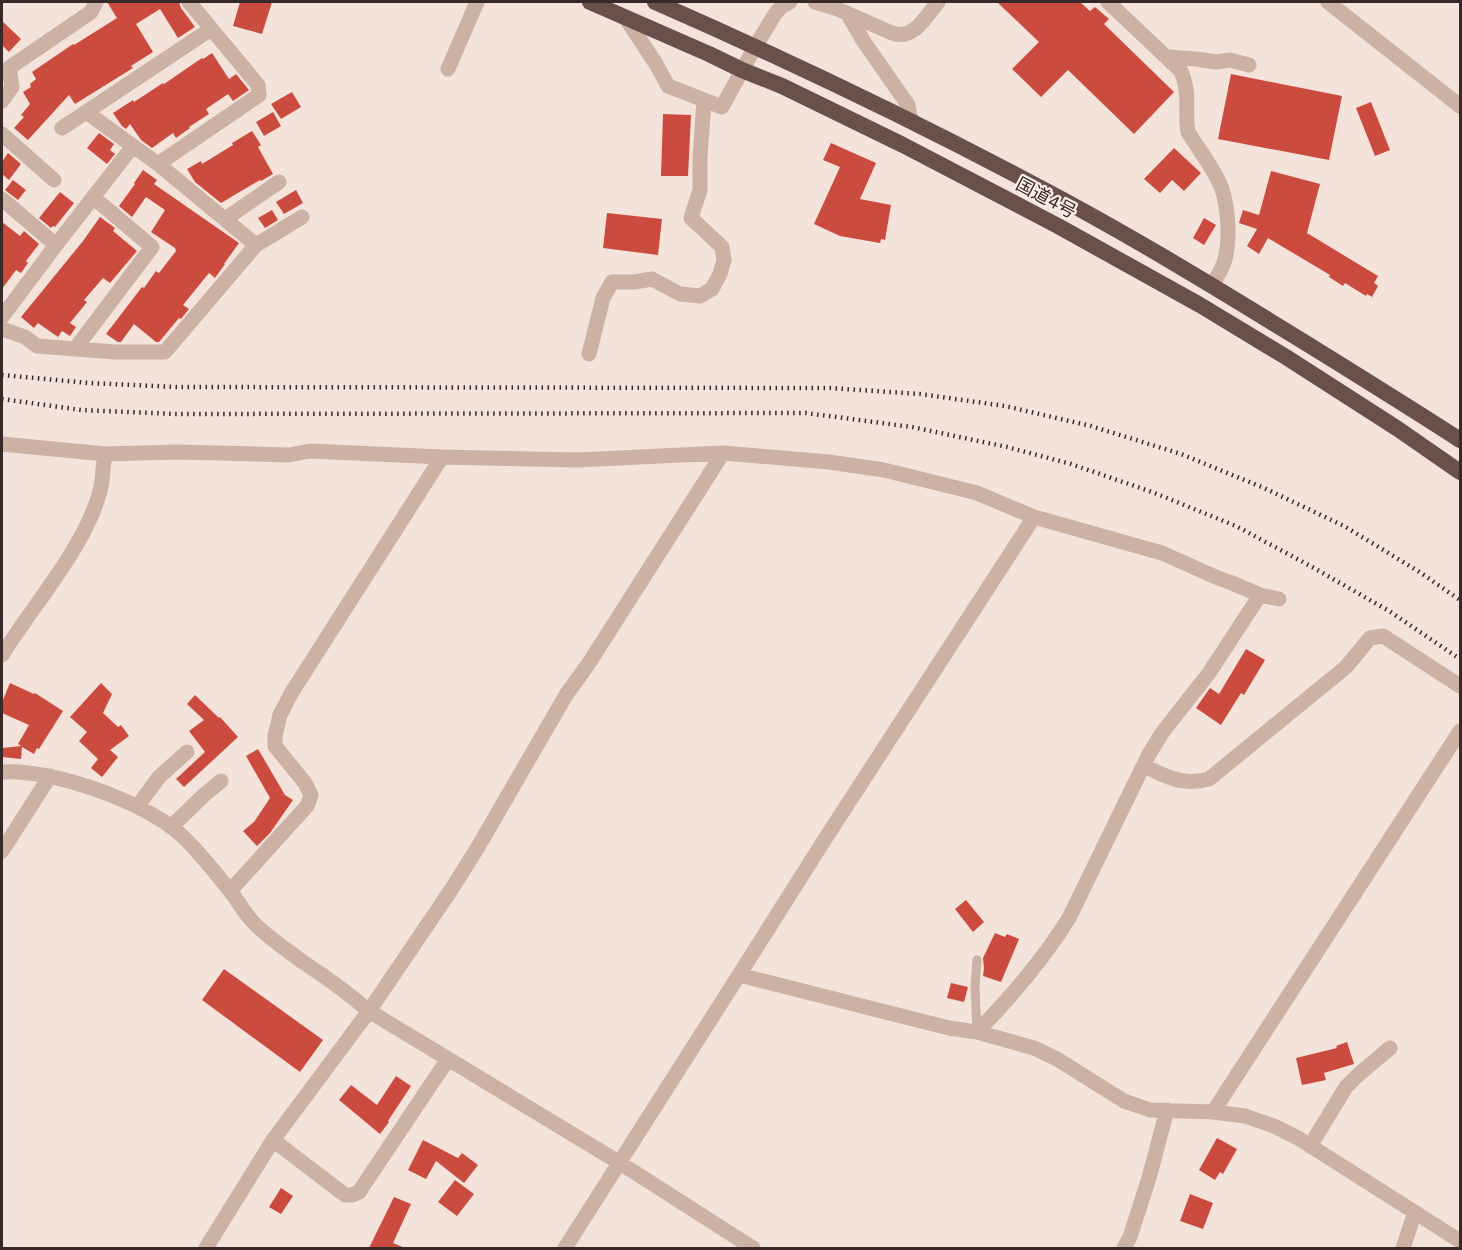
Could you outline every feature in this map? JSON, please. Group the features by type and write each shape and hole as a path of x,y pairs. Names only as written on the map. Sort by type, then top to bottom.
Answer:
{"highway":[{"name":"国道4号","path":"590,2 782,86 1040,216 1200,305 1286,357 1461,472"},
{"name":"国道4号","path":"655,2 793,63 1042,189 1212,285 1461,440"}],"street":[{"path":"2,101 12,87 5,67 91,12 96,2"},
{"path":"158,164 259,95 258,85 189,2"},
{"path":"448,69 477,2"},
{"path":"625,17 668,86 722,107 775,14 782,6 790,2"},
{"path":"815,2 847,13 896,35 906,35 919,26 938,2"},
{"path":"1108,2 1181,71 1186,83 1188,132 1219,182 1225,197 1226,255 1212,285"},
{"path":"1328,2 1458,99"},
{"path":"847,13 864,42 908,105 911,121"},
{"path":"62,128 211,29"},
{"path":"1167,57 1216,62 1230,60 1249,65"},
{"path":"590,354 603,298 612,282 652,279 680,294 700,296 712,289 720,274 724,260 722,247 691,218 700,190 704,100"},
{"path":"86,112 158,164 256,245"},
{"path":"2,134 54,180"},
{"path":"2,317 133,146"},
{"path":"225,219 279,182"},
{"path":"75,349 152,247 93,197"},
{"path":"2,200 56,245"},
{"path":"2,329 25,337 37,346 115,352 165,352 256,245 302,217"},
{"path":"2,444 105,454 178,452 289,455 310,451 442,458 577,460 723,453 829,462 884,470 977,492 1034,517 1162,553 1260,595 1279,599"},
{"path":"206,1248 273,1140 369,1011 478,847 566,695 589,663 723,453"},
{"path":"2,655 58,573 89,519 101,487 105,454"},
{"path":"230,891 306,806 311,795 305,783 275,746 280,715 292,692 442,458"},
{"path":"565,1248 825,839 1034,517"},
{"path":"977,1032 1010,998 1061,932 1149,754 1209,673 1260,595"},
{"path":"1144,766 1180,782 1198,782 1209,778 1346,667 1370,638 1383,636 1461,686"},
{"path":"1213,1112 1461,731"},
{"path":"137,807 159,777 187,752"},
{"path":"2,772 14,771 50,776 116,797 171,827 191,845 253,922 369,1011 620,1163 753,1248"},
{"path":"2,851 50,776"},
{"path":"171,827 221,781"},
{"path":"739,975 949,1028 977,1032 1034,1048 1081,1073 1124,1101 1150,1110 1213,1112 1245,1116 1274,1126 1310,1146 1461,1241"},
{"path":"1310,1146 1346,1087 1390,1048"},
{"path":"273,1140 345,1195 355,1194 448,1059"},
{"path":"1124,1248 1130,1237 1149,1179 1167,1110"},
{"path":"1403,1248 1414,1212"}],"lane":[{"path":"977,960 975,987 977,1032"}],"building":[{"path":"107,2 179,2 195,27 178,38 160,9 136,24 153,52 131,66 133,68 75,104 69,95 28,140 14,128 24,117 21,115 30,104 23,92 31,87 30,84 36,79 32,72 117,18"},
{"path":"240,2 272,2 262,34 233,26"},
{"path":"997,2 1080,2 1090,11 1095,7 1109,19 1104,24 1174,92 1134,134 1068,70 1041,97 1012,69 1039,42"},
{"path":"2,21 21,39 9,52 2,45"},
{"path":"212,53 229,79 236,74 249,90 233,101 228,94 206,109 209,114 176,138 173,133 152,148 141,140 130,124 126,129 122,126 113,113"},
{"path":"1231,74 1342,96 1329,160 1218,139"},
{"path":"292,92 301,107 281,119 271,104"},
{"path":"1371,102 1390,150 1375,156 1356,108"},
{"path":"273,112 281,126 264,136 256,122"},
{"path":"663,114 691,115 688,176 661,176"},
{"path":"252,131 261,145 258,147 273,174 221,203 195,182 187,169 201,161 202,164"},
{"path":"99,133 114,144 110,150 115,154 107,164 87,148"},
{"path":"831,143 876,163 860,199 891,205 885,240 881,239 880,243 840,236 814,224 840,167 823,160"},
{"path":"1174,148 1201,173 1184,191 1172,180 1160,193 1144,179"},
{"path":"8,153 21,164 9,180 2,174 2,162"},
{"path":"143,170 157,180 154,184 239,243 215,278 209,273 183,305 189,309 159,342 134,324 121,342 118,342 106,334 142,287 144,288 156,271 159,273 176,251 151,232 165,210 146,197 132,217 119,206"},
{"path":"1271,171 1320,184 1307,233 1378,276 1374,283 1378,286 1372,297 1367,294 1366,296 1345,283 1343,286 1329,277 1330,275 1268,238 1259,254 1247,246 1257,229 1239,223 1243,210 1259,215"},
{"path":"13,180 26,190 18,200 5,190"},
{"path":"296,190 303,203 284,214 276,202"},
{"path":"60,192 74,203 55,227 51,228 39,218"},
{"path":"272,210 278,220 265,228 258,218"},
{"path":"607,213 662,219 658,255 603,248"},
{"path":"100,217 115,228 113,231 137,251 110,283 103,278 84,300 87,302 70,323 76,327 70,336 62,331 58,337 38,323 34,328 21,317"},
{"path":"1204,218 1216,225 1204,245 1193,238"},
{"path":"2,222 20,236 24,231 39,244 26,261 28,263 21,273 16,270 2,289"},
{"path":"1246,649 1265,660 1244,695 1241,693 1221,725 1196,708 1210,688 1219,694"},
{"path":"10,683 35,693 63,711 34,754 22,747 21,759 2,757 2,748 21,746 18,744 29,725 2,713 2,702"},
{"path":"101,683 112,694 103,713 118,727 121,725 129,736 110,750 118,757 102,777 91,768 98,759 79,741 87,732 70,717"},
{"path":"195,695 238,737 184,787 176,779 205,752 189,731 204,720 187,704"},
{"path":"258,749 285,795 293,800 270,833 257,846 243,831 254,822 270,798 246,756"},
{"path":"966,900 984,922 973,932 955,909"},
{"path":"995,933 1005,937 1007,934 1019,939 1001,982 983,976 983,958"},
{"path":"224,969 323,1040 300,1072 202,1000"},
{"path":"951,983 968,987 964,1002 947,998"},
{"path":"1347,1042 1354,1064 1324,1073 1326,1080 1302,1085 1296,1058 1337,1048 1336,1046"},
{"path":"396,1076 411,1086 380,1134 339,1100 351,1085 377,1105"},
{"path":"1217,1138 1237,1149 1223,1174 1220,1172 1215,1180 1199,1170"},
{"path":"423,1140 458,1158 462,1153 478,1165 464,1183 436,1161 426,1179 408,1170"},
{"path":"455,1180 474,1194 457,1216 438,1202"},
{"path":"281,1188 293,1196 281,1214 269,1207"},
{"path":"1190,1194 1213,1203 1203,1229 1180,1221"},
{"path":"394,1197 411,1204 393,1243 405,1248 369,1248"}],"railway":[{"path":"2,375 89,383 177,387 830,388 920,394 1005,406 1091,426 1181,454 1264,488 1344,526 1418,571 1460,600"},
{"path":"2,399 81,410 175,414 806,413 912,427 1007,447 1071,464 1152,492 1236,526 1389,611 1460,659"}]}
